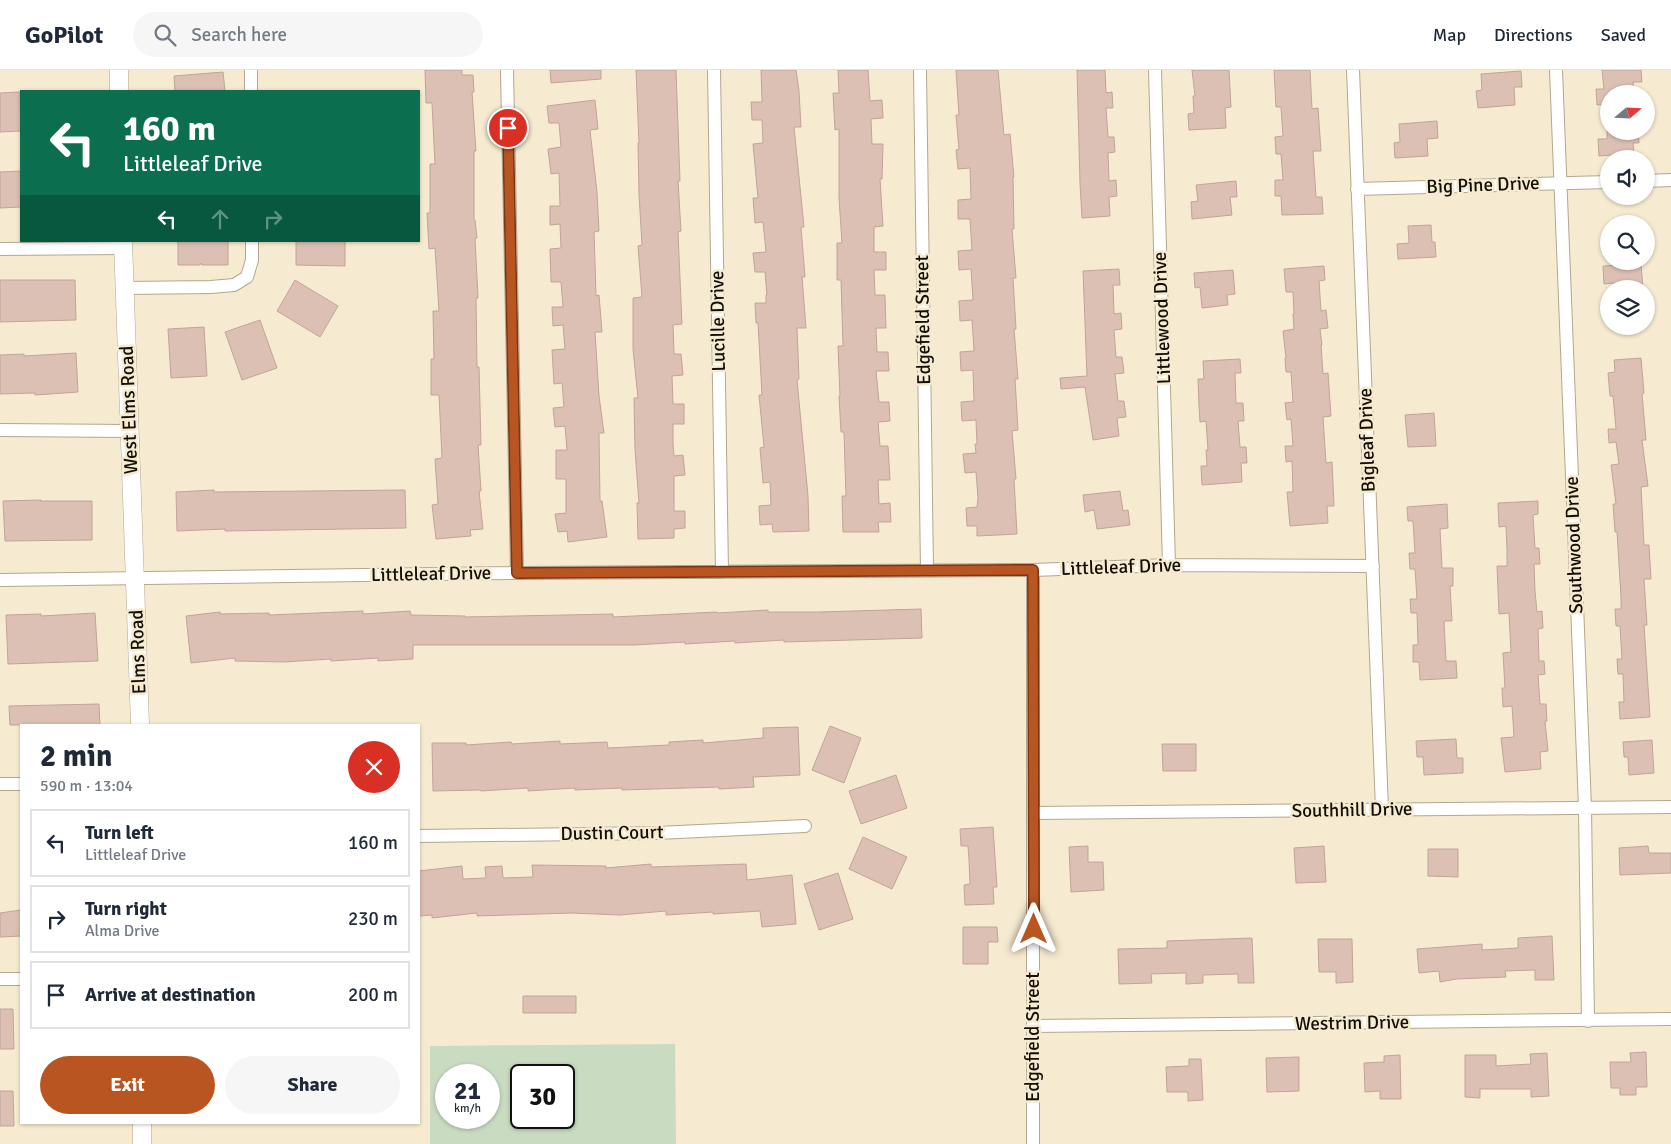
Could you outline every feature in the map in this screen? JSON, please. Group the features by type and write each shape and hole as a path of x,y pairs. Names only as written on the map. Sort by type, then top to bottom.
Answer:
{"main road":[{"path":"119,70 119,90"},
{"name":"West Elms Road","path":"123,244 135,578"},
{"name":"Elms Road","path":"135,578 140,724"},
{"path":"142,1124 142,1144"}],"street":[{"path":"251,70 251,90"},
{"path":"506,70 517,573"},
{"name":"Lucille Drive","path":"714,70 722,572"},
{"name":"Edgefield Street","path":"920,70 927,570"},
{"name":"Littlewood Drive","path":"1155,70 1169,565"},
{"name":"Bigleaf Drive","path":"1353,70 1382,809"},
{"name":"Southwood Drive","path":"1556,70 1585,808 1588,1021"},
{"path":"1655,181 1671,180"},
{"name":"Big Pine Drive","path":"1357,189 1600,182"},
{"path":"125,288 234,285 247,277 252,260 252,242"},
{"path":"0,249 123,244"},
{"path":"0,430 130,431"},
{"name":"Littleleaf Drive","path":"0,580 517,573 1033,570 1169,565 1372,566"},
{"name":"Edgefield Street","path":"1033,570 1033,1144"},
{"path":"0,784 20,784"},
{"name":"Southhill Drive","path":"1034,814 1671,807"},
{"name":"Dustin Court","path":"420,836 657,832 805,826"},
{"path":"0,979 20,979"},
{"name":"Westrim Drive","path":"1034,1026 1671,1019"}],"green space":[{"path":"675,1044 676,1144 430,1144 430,1046"}],"building":[{"path":"425,70 462,70 462,75 473,75 474,92 472,92 476,151 474,151 474,220 477,238 475,238 478,298 476,298 477,367 479,367 481,445 478,445 481,491 479,491 483,529 470,530 471,536 436,539 432,505 438,504 435,459 442,458 439,395 431,395 431,359 434,359 433,311 439,311 435,248 429,249 427,213 430,213 430,164 435,164 432,103 426,103"},
{"path":"550,70 601,70 601,79 551,83"},
{"path":"636,70 676,70 681,231 678,232 682,324 673,325 674,354 681,354 683,375 672,376 673,404 684,404 684,424 673,424 673,444 674,456 683,455 685,475 674,476 674,511 685,511 685,528 674,529 674,538 638,539 637,503 639,503 634,398 638,398 633,349 633,298 642,297 638,246 642,245"},
{"path":"761,70 796,70 799,91 801,127 794,127 804,227 801,227 805,277 802,277 806,328 797,328 799,379 797,380 808,496 809,531 773,532 772,524 760,525 759,506 771,505 770,482 763,483 760,448 764,447 759,395 762,395 758,323 756,323 755,303 766,303 767,295 765,272 755,272 753,253 766,252 763,222 755,223 753,198 758,198 753,144 763,143 762,120 752,120 751,102 762,102"},
{"path":"838,70 868,70 870,101 882,100 883,118 871,119 872,144 883,144 882,179 880,179 883,226 874,227 874,252 886,252 886,270 874,270 875,295 885,295 886,328 876,328 877,352 888,352 889,371 876,371 879,402 889,402 890,421 878,422 880,446 888,446 890,480 878,480 879,504 890,503 891,522 878,522 879,532 843,532 842,496 846,496 844,432 841,432 839,396 838,346 843,346 841,280 837,280 837,243 842,243 839,198 839,129 835,130 833,93 839,93"},
{"path":"956,70 998,70 1004,135 1010,134 1014,177 1014,229 1012,229 1016,278 1013,278 1016,329 1014,329 1018,379 1015,379 1018,430 1012,431 1016,479 1014,479 1017,534 977,536 977,526 967,526 966,508 977,507 978,498 976,472 965,473 963,454 976,453 975,444 977,444 976,420 962,421 961,402 974,401 973,370 961,371 960,352 974,351 972,320 960,321 959,301 973,300 971,269 959,270 958,251 972,250 970,219 958,219 958,200 971,199 970,168 958,169 956,150 959,149 956,115 959,115"},
{"path":"1077,70 1105,70 1106,93 1112,92 1113,108 1106,108 1108,137 1114,137 1115,152 1108,153 1109,181 1116,180 1117,196 1109,197 1110,216 1082,218"},
{"path":"1192,70 1229,70 1231,107 1225,108 1226,128 1189,130 1188,114 1194,113 1193,96 1195,96"},
{"path":"1274,70 1310,70 1312,109 1318,108 1321,151 1313,151 1316,197 1322,197 1323,214 1282,215 1281,196 1275,196 1275,180 1283,180 1281,154 1276,154 1275,137 1283,136 1281,107 1276,107"},
{"path":"1602,70 1641,70 1642,82 1633,82 1633,85 1604,85"},
{"path":"1521,71 1522,87 1514,87 1515,105 1478,108 1476,91 1482,90 1481,74"},
{"path":"223,72 225,90 175,90 174,76"},
{"path":"1596,89 1600,89 1600,105 1597,105"},
{"path":"20,92 20,131 0,132 0,93"},
{"path":"595,100 598,129 590,130 599,231 594,232 596,296 599,295 602,332 595,332 599,396 604,433 599,433 600,501 602,501 607,537 568,542 567,531 558,532 555,514 566,513 566,479 556,479 556,450 567,450 565,426 555,427 553,408 564,407 562,383 554,384 552,350 565,349 563,325 553,326 552,307 563,307 561,282 551,282 550,249 561,248 560,224 550,225 550,206 560,206 559,173 551,174 548,149 561,147 559,123 549,123 547,106"},
{"path":"1437,121 1438,138 1427,139 1428,156 1395,158 1394,143 1400,142 1399,124"},
{"path":"1598,139 1639,140 1639,143 1633,143 1634,150 1600,150 1599,156"},
{"path":"20,171 20,207 0,208 0,172"},
{"path":"1236,181 1237,197 1230,197 1232,215 1192,219 1191,202 1198,201 1196,185"},
{"path":"1431,225 1432,242 1435,242 1436,257 1398,259 1397,244 1409,243 1408,226"},
{"path":"178,242 228,242 228,265 202,265 201,263 200,265 178,265"},
{"path":"296,242 345,242 345,266 296,265"},
{"path":"1324,266 1325,280 1319,281 1321,311 1326,310 1328,328 1320,329 1323,374 1328,373 1331,416 1323,417 1326,463 1332,462 1334,506 1327,506 1328,523 1290,526 1287,492 1293,492 1292,461 1286,462 1285,446 1293,446 1291,419 1287,420 1285,403 1293,402 1291,372 1286,372 1283,331 1294,329 1294,314 1293,292 1286,292 1284,269"},
{"path":"1119,269 1120,285 1113,285 1114,314 1121,313 1122,329 1114,330 1116,357 1122,357 1124,373 1115,374 1118,401 1124,401 1126,417 1117,418 1119,436 1093,440 1085,387 1061,389 1060,378 1087,376 1083,271"},
{"path":"1233,270 1235,294 1227,295 1228,305 1202,308 1200,287 1195,288 1194,273"},
{"path":"1603,270 1641,270 1642,280 1604,280"},
{"path":"0,280 75,280 76,320 0,322"},
{"path":"295,280 338,306 320,337 277,311"},
{"path":"260,320 277,368 242,380 225,332"},
{"path":"204,327 207,376 171,378 168,329"},
{"path":"76,353 78,392 35,395 35,393 0,394 0,355 24,354 24,356"},
{"path":"1641,358 1646,440 1642,440 1648,486 1641,487 1644,545 1649,545 1651,579 1644,579 1647,625 1644,625 1650,717 1620,719 1619,702 1624,702 1623,674 1618,674 1617,659 1622,659 1620,626 1616,626 1615,609 1621,609 1621,597 1617,532 1615,532 1613,504 1616,504 1611,465 1619,464 1616,442 1609,443 1608,429 1616,429 1613,396 1610,396 1608,373 1615,372 1614,360"},
{"path":"1240,359 1241,373 1235,373 1236,403 1243,403 1244,421 1238,421 1240,447 1246,447 1247,463 1241,463 1242,482 1202,485 1201,466 1207,466 1206,450 1208,450 1206,421 1200,422 1199,406 1198,379 1204,379 1203,361"},
{"path":"1434,413 1436,446 1408,447 1405,415"},
{"path":"214,490 214,492 405,490 406,528 177,531 176,492"},
{"path":"1120,491 1123,511 1128,510 1130,525 1097,529 1094,510 1085,512 1083,495"},
{"path":"3,501 92,501 92,540 5,541"},
{"path":"1538,501 1538,514 1533,515 1535,548 1539,548 1540,564 1534,564 1535,591 1537,612 1542,611 1543,628 1538,629 1539,661 1544,661 1545,674 1538,675 1540,704 1546,704 1547,721 1545,721 1548,751 1540,752 1541,769 1505,772 1501,738 1514,737 1512,706 1503,707 1502,688 1505,688 1503,653 1511,652 1509,613 1499,614 1497,566 1507,566 1507,549 1506,526 1499,527 1498,503"},
{"path":"1447,504 1448,528 1440,529 1442,568 1453,568 1453,586 1450,586 1452,621 1444,621 1446,661 1456,661 1457,678 1420,680 1419,662 1413,662 1413,645 1418,645 1417,613 1411,613 1410,599 1417,599 1415,569 1410,569 1409,553 1415,553 1413,521 1408,521 1407,507"},
{"path":"921,609 922,638 784,642 784,640 735,643 735,641 685,644 685,642 635,645 413,645 413,659 378,661 378,658 331,661 331,659 284,662 235,661 235,658 191,663 186,616 220,612 220,614 269,613 269,615 363,611 363,614 410,611 411,615 465,617 613,614 613,617 768,610 768,612 819,612"},
{"path":"95,613 98,661 8,664 6,615 41,614 41,616"},
{"path":"99,704 100,724 10,725 9,706"},
{"path":"830,726 861,738 844,783 812,770"},
{"path":"798,727 800,775 753,777 754,787 622,790 622,788 575,790 575,788 528,791 528,788 481,791 433,791 432,743 466,743 466,745 511,742 512,744 560,741 560,744 607,742 608,748 669,745 669,742 703,740 703,743 763,738 763,728"},
{"path":"1456,739 1457,758 1463,758 1463,773 1424,775 1423,757 1417,757 1416,741"},
{"path":"1652,740 1654,773 1629,775 1628,757 1624,757 1623,742"},
{"path":"1162,744 1196,744 1196,771 1163,771"},
{"path":"896,775 907,808 861,824 849,791"},
{"path":"993,827 997,887 993,887 994,904 965,905 964,885 970,884 969,860 968,846 961,846 960,829"},
{"path":"863,837 907,857 892,889 849,869"},
{"path":"1088,846 1088,862 1103,862 1104,890 1071,892 1069,847"},
{"path":"1324,846 1326,882 1296,883 1294,848"},
{"path":"1648,846 1649,853 1671,853 1671,873 1620,875 1619,848"},
{"path":"1428,849 1458,849 1458,877 1428,876"},
{"path":"651,864 651,867 746,864 747,880 792,875 796,924 762,927 760,911 666,915 666,911 620,915 571,913 477,916 477,913 432,918 432,915 420,916 420,871 462,866 463,879 486,878 485,867 502,866 503,878 533,877 532,865 606,866 606,868"},
{"path":"838,873 853,919 819,930 804,884"},
{"path":"20,910 20,936 0,937 0,913"},
{"path":"963,927 997,927 998,942 988,942 988,964 963,964"},
{"path":"1552,936 1554,980 1535,980 1535,970 1505,971 1506,977 1456,979 1440,982 1439,971 1419,973 1417,949 1482,944 1482,950 1518,948 1518,938"},
{"path":"1252,938 1254,983 1238,983 1238,974 1203,975 1203,983 1186,984 1186,973 1151,974 1152,983 1119,984 1118,949 1167,948 1167,941"},
{"path":"1318,939 1352,939 1353,982 1336,983 1336,972 1319,972"},
{"path":"523,996 576,996 576,1013 523,1013"},
{"path":"0,1009 13,1009 14,1049 0,1049"},
{"path":"1646,1052 1647,1087 1636,1087 1636,1095 1620,1095 1620,1088 1611,1088 1610,1062 1631,1062 1630,1053"},
{"path":"1547,1053 1549,1096 1531,1097 1531,1089 1480,1089 1480,1098 1465,1097 1465,1055 1496,1055 1496,1066 1531,1064 1530,1054"},
{"path":"1400,1055 1401,1099 1380,1099 1380,1091 1365,1092 1364,1063 1384,1062 1384,1056"},
{"path":"1299,1057 1299,1091 1267,1092 1266,1058"},
{"path":"1189,1059 1201,1059 1203,1100 1188,1101 1188,1092 1167,1092 1166,1067 1189,1066"},
{"path":"0,1091 13,1091 14,1126 0,1126"}],"route":[{"path":"508,128 517,573 1033,570 1034,929"}]}
